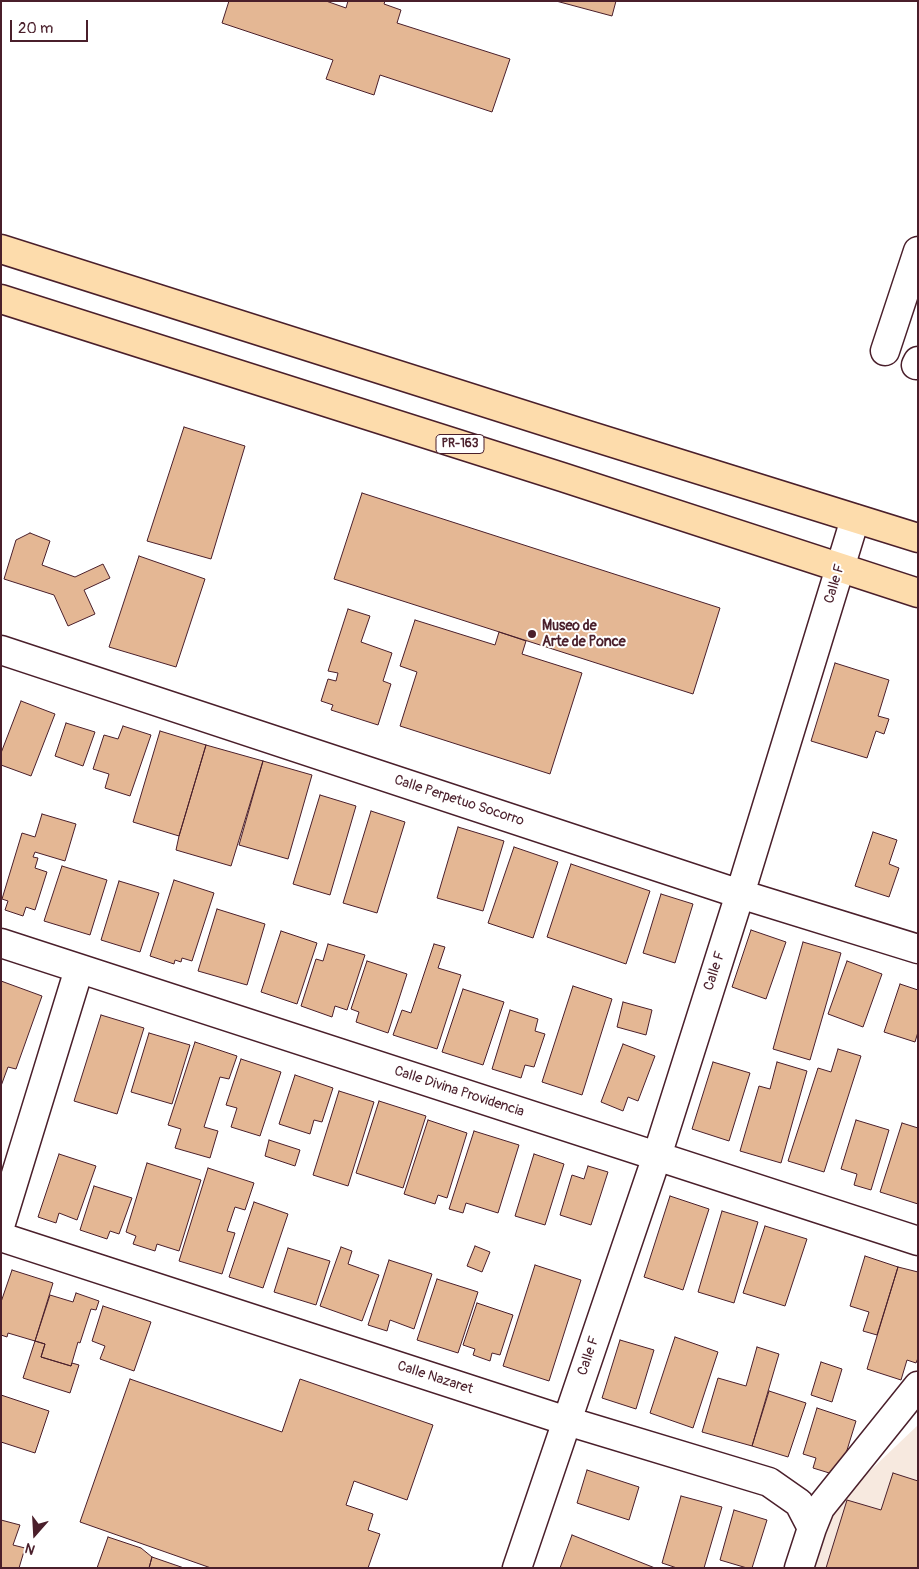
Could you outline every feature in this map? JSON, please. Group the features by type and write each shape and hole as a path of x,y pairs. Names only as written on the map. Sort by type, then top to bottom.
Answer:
{"main road":[{"path":"1,248 587,435 918,538"},
{"name":"PR-163","path":"1,299 562,477 918,593"}],"street":[{"path":"885,351 918,251"},
{"name":"Calle F","path":"517,1568 657,1156 855,519"},
{"name":"Calle Perpetuo Socorro","path":"1,650 740,894 918,949"},
{"name":"Calle Divina Providencia","path":"1,943 79,970 918,1241"},
{"path":"1,1223 79,970"},
{"name":"Calle Nazaret","path":"1,1236 567,1421 768,1482 799,1503 812,1528"},
{"path":"799,1568 820,1508 918,1386"}],"shaded area":[{"path":"918,1425 918,1568 814,1568 834,1505"}],"building":[{"path":"229,1 326,1 346,8 348,1 385,1 384,4 401,10 397,23 510,59 492,112 380,75 374,95 326,79 333,60 222,23"},
{"path":"556,1 616,1 612,16"},
{"path":"184,427 245,446 211,559 147,541"},
{"path":"362,493 720,608 693,694 334,579"},
{"path":"30,533 50,541 42,565 75,577 103,564 110,578 84,590 95,614 68,626 54,595 4,579 16,540"},
{"path":"139,556 205,579 176,667 109,647"},
{"path":"348,609 370,616 361,642 392,653 383,681 391,684 378,725 331,710 333,705 321,701 328,679 336,681 338,673 328,671"},
{"path":"415,620 495,645 499,632 526,641 522,654 582,673 550,774 400,726 417,672 400,666"},
{"path":"835,663 889,680 878,716 889,719 884,734 876,731 867,758 811,741"},
{"path":"21,701 55,714 31,776 1,765 1,753"},
{"path":"66,723 95,732 83,766 55,756"},
{"path":"123,726 151,735 130,796 105,788 109,774 93,769 104,735 118,739"},
{"path":"160,731 206,745 179,836 133,822"},
{"path":"206,745 263,761 231,866 176,850"},
{"path":"263,761 312,775 288,859 239,845"},
{"path":"320,795 356,806 330,895 293,884"},
{"path":"371,811 405,822 377,913 343,903"},
{"path":"42,814 76,824 65,861 35,852 33,857 38,858 35,868 47,872 35,910 26,907 23,916 5,910 8,901 2,899 22,833 35,837"},
{"path":"458,827 504,841 483,911 437,898"},
{"path":"873,832 897,840 889,864 899,868 889,897 855,886"},
{"path":"514,847 558,862 533,938 488,923"},
{"path":"571,864 650,891 626,964 547,937"},
{"path":"62,866 107,880 90,935 44,921"},
{"path":"174,880 214,893 192,961 182,958 181,962 175,960 174,964 150,956"},
{"path":"119,881 159,893 140,952 101,940"},
{"path":"661,894 693,904 675,963 643,953"},
{"path":"217,909 265,924 247,985 198,971"},
{"path":"751,930 786,942 766,999 732,987"},
{"path":"281,931 317,943 297,1004 261,992"},
{"path":"803,942 841,953 810,1060 773,1049"},
{"path":"328,944 365,955 347,1010 335,1006 332,1017 301,1006 316,959 323,961"},
{"path":"434,944 445,947 438,968 461,975 437,1049 393,1035 402,1010 411,1013"},
{"path":"367,961 407,974 388,1033 356,1022 359,1012 351,1009"},
{"path":"847,961 882,974 863,1027 828,1014"},
{"path":"1,981 42,996 16,1069 8,1067 1,1086"},
{"path":"900,984 918,990 918,1032 915,1042 884,1032"},
{"path":"573,986 612,999 582,1095 542,1082"},
{"path":"463,989 504,1002 483,1065 442,1052"},
{"path":"623,1002 652,1010 646,1035 617,1027"},
{"path":"510,1010 538,1019 535,1031 545,1034 534,1067 525,1065 521,1078 492,1069"},
{"path":"101,1015 144,1028 117,1114 74,1101"},
{"path":"149,1033 190,1045 172,1104 131,1092"},
{"path":"195,1042 237,1056 229,1079 220,1077 204,1127 218,1131 210,1158 175,1148 181,1129 168,1125"},
{"path":"623,1044 655,1056 638,1101 628,1097 623,1111 601,1102"},
{"path":"838,1049 861,1056 824,1172 788,1161 818,1068 831,1072"},
{"path":"241,1059 281,1072 260,1136 231,1127 237,1108 226,1105"},
{"path":"713,1062 750,1073 729,1141 692,1129"},
{"path":"777,1062 807,1071 781,1163 740,1151 759,1086 770,1089"},
{"path":"295,1075 333,1088 322,1122 314,1120 310,1134 279,1124"},
{"path":"339,1091 374,1102 348,1186 313,1175"},
{"path":"379,1101 426,1116 403,1188 356,1173"},
{"path":"428,1120 467,1133 447,1198 438,1195 435,1204 404,1194"},
{"path":"856,1120 889,1130 871,1190 854,1185 857,1174 841,1169"},
{"path":"902,1123 918,1128 918,1204 880,1192"},
{"path":"474,1131 519,1145 498,1213 466,1203 463,1213 449,1209"},
{"path":"269,1140 300,1150 295,1166 265,1156"},
{"path":"59,1154 96,1166 77,1220 59,1213 56,1223 38,1217"},
{"path":"534,1154 564,1164 545,1225 515,1216"},
{"path":"147,1163 201,1180 179,1251 157,1244 155,1251 133,1244 136,1236 126,1232"},
{"path":"588,1166 608,1172 591,1225 560,1215 572,1175 584,1179"},
{"path":"208,1168 254,1183 245,1210 235,1207 227,1231 235,1233 222,1274 179,1261"},
{"path":"94,1186 132,1198 119,1234 110,1231 107,1239 80,1230"},
{"path":"670,1196 709,1209 683,1290 644,1277"},
{"path":"254,1202 288,1214 263,1288 229,1277"},
{"path":"722,1211 758,1222 734,1303 698,1292"},
{"path":"765,1226 807,1239 785,1306 743,1293"},
{"path":"475,1246 490,1252 482,1272 467,1266"},
{"path":"341,1247 352,1251 348,1264 379,1275 362,1321 320,1306"},
{"path":"288,1248 330,1261 316,1305 274,1292"},
{"path":"865,1256 898,1267 877,1335 863,1331 869,1312 850,1306"},
{"path":"389,1260 432,1274 414,1329 390,1320 387,1331 368,1325"},
{"path":"535,1265 581,1280 549,1381 503,1366"},
{"path":"898,1267 918,1272 918,1358 916,1363 907,1360 901,1380 867,1369"},
{"path":"12,1270 53,1283 35,1341 8,1333 7,1337 1,1335 1,1302"},
{"path":"437,1279 478,1292 458,1353 417,1340"},
{"path":"76,1293 99,1301 96,1310 91,1309 71,1366 41,1357 45,1344 35,1341 50,1295 73,1302"},
{"path":"477,1303 513,1315 500,1355 492,1353 490,1361 473,1355 475,1349 463,1345"},
{"path":"103,1306 151,1322 134,1371 100,1359 105,1346 92,1341"},
{"path":"675,1337 718,1352 693,1428 650,1413"},
{"path":"620,1340 654,1350 636,1409 602,1398"},
{"path":"35,1341 45,1344 41,1357 71,1366 72,1363 79,1365 70,1393 23,1378"},
{"path":"757,1347 779,1354 752,1446 702,1432 718,1378 746,1386"},
{"path":"821,1362 842,1369 832,1402 811,1395"},
{"path":"130,1379 282,1432 300,1379 433,1425 407,1500 354,1481 346,1505 373,1514 368,1530 380,1534 368,1568 211,1568 80,1522"},
{"path":"769,1391 806,1403 788,1457 752,1446"},
{"path":"1,1395 49,1411 35,1453 1,1442"},
{"path":"817,1408 856,1421 839,1476 813,1468 816,1458 803,1454"},
{"path":"587,1470 639,1487 629,1520 577,1503"},
{"path":"893,1473 918,1481 918,1568 826,1568 847,1500 881,1510"},
{"path":"681,1496 722,1507 704,1568 677,1568 662,1563"},
{"path":"734,1510 767,1520 752,1568 720,1560"},
{"path":"1,1520 20,1525 13,1545 25,1548 19,1568 1,1568"},
{"path":"572,1535 655,1568 560,1568"},
{"path":"108,1537 141,1548 152,1557 149,1568 97,1568"},
{"path":"152,1557 184,1568 149,1568"}],"place":[{"name":"Museo de Arte de Ponce","path":"532,634"}]}
